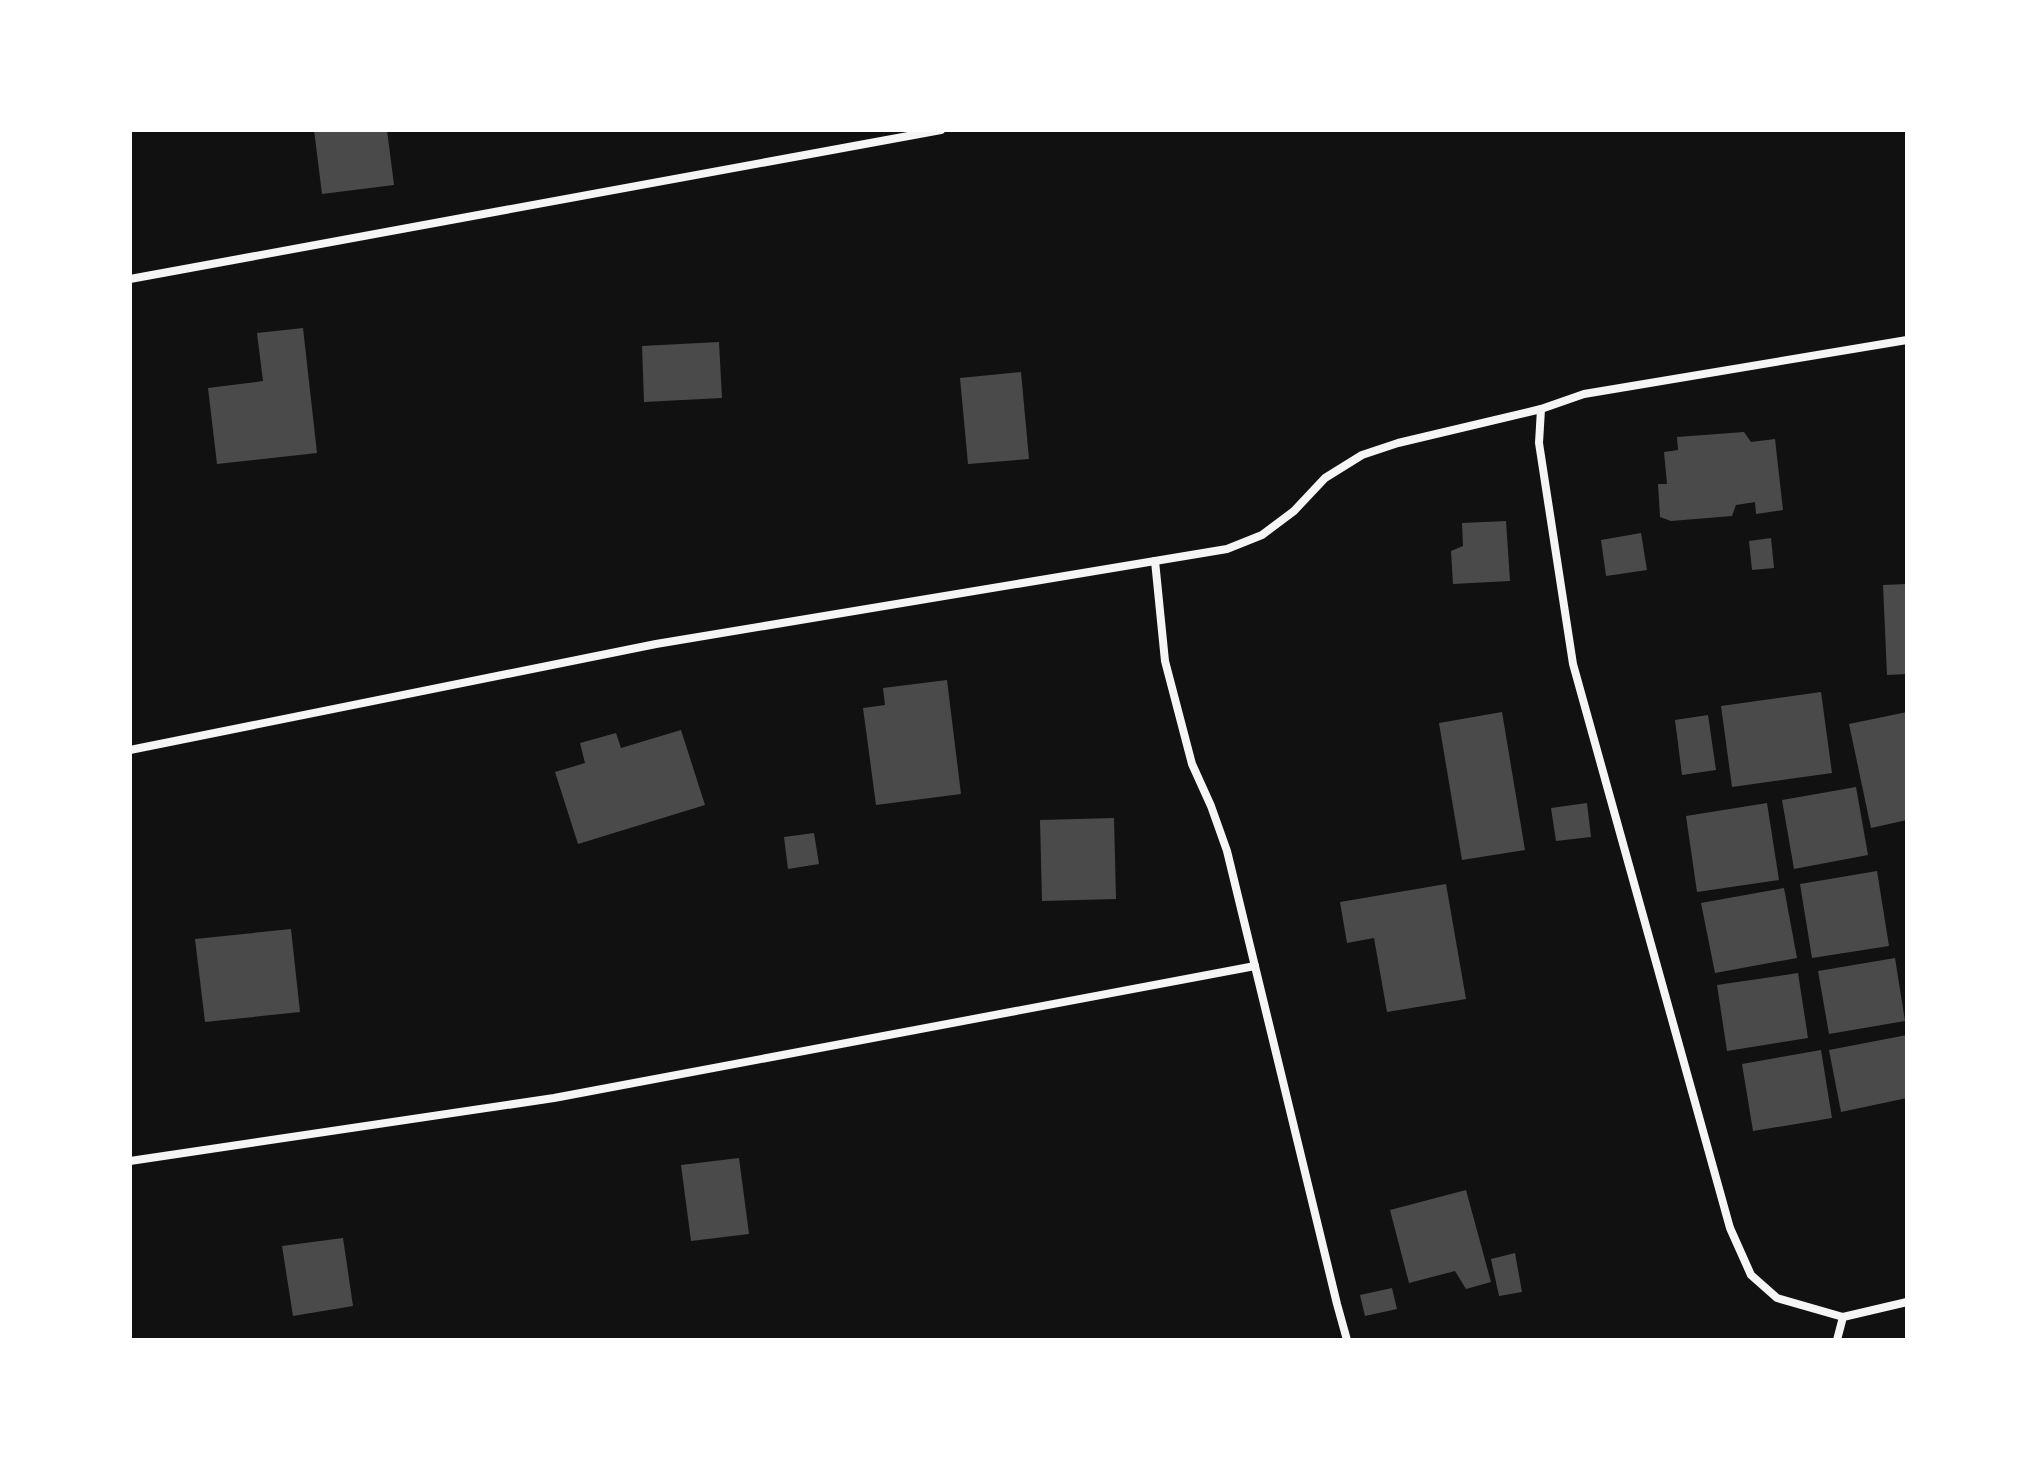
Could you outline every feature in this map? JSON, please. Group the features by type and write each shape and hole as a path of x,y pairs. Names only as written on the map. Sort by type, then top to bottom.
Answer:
{"street":[{"path":"130,279 941,130"},
{"path":"130,750 656,644 1227,549 1262,535 1294,511 1325,478 1362,455 1398,443 1541,409 1584,394 1907,340"},
{"path":"1541,409 1539,443 1573,664 1730,1228 1751,1275 1777,1298 1843,1317 1907,1302"},
{"path":"1155,561 1168,674 1192,764 1227,851 1347,1340"},
{"path":"130,1161 554,1098 1255,966"},
{"path":"1837,1340 1843,1317"}],"building":[{"path":"314,130 387,130 394,185 322,194"},
{"path":"303,328 317,453 217,464 208,388 263,381 257,333"},
{"path":"719,342 722,398 644,402 642,346"},
{"path":"1021,372 1029,459 968,464 960,378"},
{"path":"1744,432 1751,442 1775,439 1783,510 1756,514 1755,502 1736,505 1732,516 1671,521 1660,517 1658,484 1667,484 1664,452 1678,450 1677,437"},
{"path":"1506,521 1510,581 1453,584 1451,551 1463,546 1462,523"},
{"path":"1641,533 1647,570 1606,576 1601,540"},
{"path":"1771,538 1774,568 1752,570 1749,541"},
{"path":"1907,584 1907,674 1887,675 1883,585"},
{"path":"947,680 961,794 876,805 863,708 885,705 883,688"},
{"path":"1821,692 1832,773 1732,787 1721,706"},
{"path":"1502,712 1525,850 1462,860 1439,723"},
{"path":"1907,712 1907,820 1871,828 1849,724"},
{"path":"1708,715 1716,770 1682,775 1675,720"},
{"path":"681,730 705,805 578,844 555,772 585,763 580,743 616,733 621,748"},
{"path":"1856,787 1868,855 1794,869 1782,800"},
{"path":"1587,803 1591,837 1556,841 1551,808"},
{"path":"1767,803 1779,880 1697,892 1686,816"},
{"path":"1114,818 1116,899 1042,901 1040,820"},
{"path":"814,833 819,864 788,869 784,837"},
{"path":"1877,871 1889,946 1812,958 1800,884"},
{"path":"1446,884 1466,999 1387,1012 1374,938 1347,943 1340,902"},
{"path":"1784,888 1797,958 1715,973 1701,903"},
{"path":"291,929 300,1012 205,1022 195,939"},
{"path":"1895,958 1905,1021 1829,1034 1818,971"},
{"path":"1798,973 1808,1038 1727,1051 1717,985"},
{"path":"1907,1035 1907,1098 1841,1112 1829,1050"},
{"path":"1821,1050 1832,1118 1753,1131 1742,1064"},
{"path":"739,1158 749,1234 691,1241 681,1165"},
{"path":"1466,1190 1491,1282 1466,1289 1455,1271 1409,1283 1390,1210"},
{"path":"343,1238 353,1306 293,1316 282,1246"},
{"path":"1515,1253 1522,1292 1499,1296 1491,1259"},
{"path":"1392,1288 1397,1309 1365,1316 1360,1295"}]}
